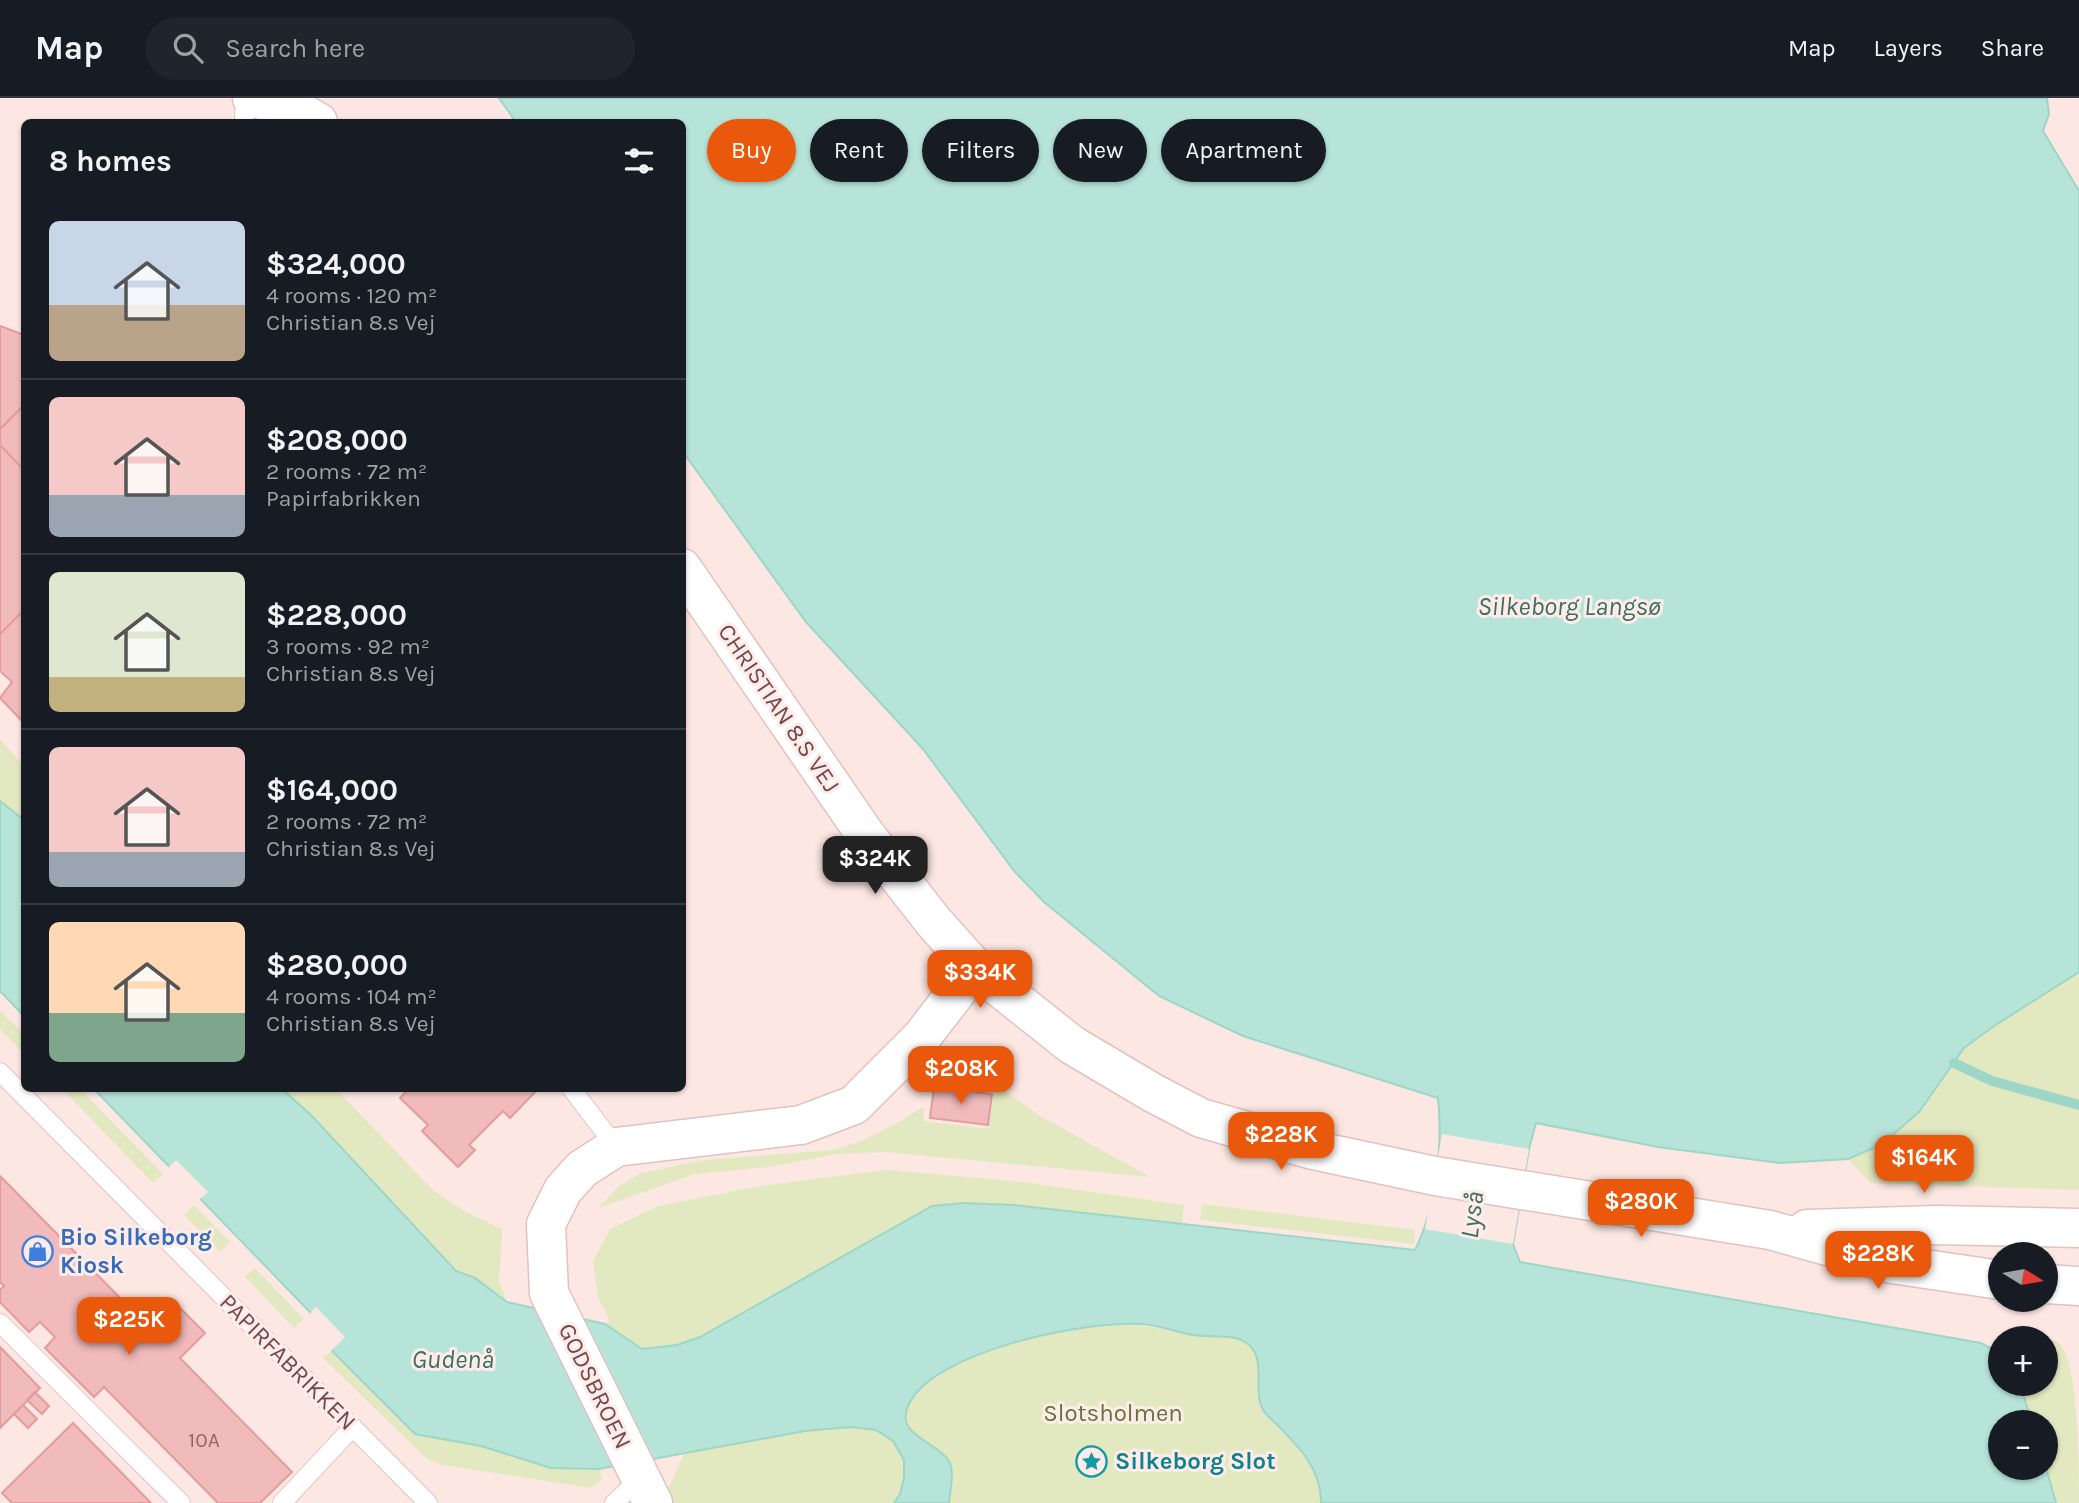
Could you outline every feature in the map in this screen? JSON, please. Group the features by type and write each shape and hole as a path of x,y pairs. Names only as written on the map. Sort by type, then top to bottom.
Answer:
{"street":[{"path":"252,98 289,106 313,119"},
{"name":"CHRISTIAN 8.S VEJ","path":"686,574 865,834 933,921 975,968 1072,1045 1153,1093 1201,1118 1313,1150 1435,1176 1770,1230 1892,1264 1988,1278"},
{"path":"616,1147 801,1125 854,1105 920,1038 975,968"},
{"name":"GODSBROEN","path":"616,1147 582,1169 563,1190 545,1224 549,1293 636,1495"},
{"name":"CHRISTIAN 8.S VEJ","path":"1770,1230 1937,1225 2079,1228"},
{"path":"2058,1285 2079,1286"}],"lane":[{"path":"244,119 245,98"},
{"name":"PAPIRFABRIKKEN","path":"0,1072 428,1503"},
{"path":"574,1092 616,1147"},
{"path":"0,1324 181,1503"},
{"path":"282,1503 353,1427"}],"green space":[{"path":"0,739 21,763 21,818 0,801"},
{"path":"2079,972 2079,1190 1871,1183 1848,1159 1881,1145 1919,1112 1964,1049 1994,1026"},
{"path":"0,1011 21,1031 21,1051 0,1029"},
{"path":"970,1066 1042,1117 1150,1177 885,1152 837,1154 769,1167 695,1174 598,1208 618,1187 641,1173 704,1160 834,1150 861,1141 923,1107 924,1121 988,1129 994,1090 945,1081"},
{"path":"65,1092 83,1092 163,1174 153,1183"},
{"path":"285,1092 339,1092 434,1191 466,1212 502,1229 499,1281 507,1302 475,1278 456,1271 311,1115"},
{"path":"887,1170 1023,1182 1184,1205 1182,1224 1014,1205 963,1203 700,1337 677,1345 642,1349 605,1324 610,1321 598,1297 593,1262 610,1229 658,1206 760,1186"},
{"path":"1202,1204 1415,1230 1414,1244 1200,1220"},
{"path":"194,1205 230,1242 220,1252 184,1215"},
{"path":"255,1268 304,1319 294,1328 245,1277"},
{"name":"Slotsholmen","path":"1121,1324 1196,1335 1232,1337 1251,1347 1258,1362 1261,1405 1306,1455 1319,1484 1321,1503 949,1503 952,1471 938,1450 910,1429 906,1417 912,1399 942,1373 989,1350 1042,1334"},
{"path":"2058,1342 2066,1356 2074,1395 2079,1503 2056,1503 2049,1480 2058,1480 2058,1410 2028,1410 2024,1396 2058,1396"},
{"path":"332,1351 415,1434 481,1446 551,1468 599,1469 602,1479 591,1488 443,1465 427,1459 323,1358"},
{"path":"851,1427 876,1430 896,1445 901,1454 904,1473 903,1484 894,1503 674,1503 668,1489 685,1452 805,1431"}],"water":[{"name":"Silkeborg Langsø","path":"499,98 2047,98 2049,114 2043,131 2079,191 2079,972 1964,1048 1919,1112 1881,1145 1848,1159 1780,1163 1658,1147 1536,1123 1513,1244 1520,1262 1981,1343 1988,1347 1988,1396 2024,1396 2028,1410 1988,1410 1988,1480 2049,1480 2056,1503 1321,1503 1320,1489 1311,1465 1262,1407 1257,1357 1245,1342 1141,1324 1116,1324 1085,1327 1013,1343 947,1369 923,1387 908,1406 907,1425 949,1461 952,1476 949,1503 894,1503 900,1494 904,1478 904,1460 893,1441 876,1430 851,1427 805,1431 599,1469 551,1468 481,1446 415,1434 332,1351 335,1338 97,1092 285,1092 311,1115 456,1271 475,1278 507,1302 605,1324 642,1349 677,1345 700,1337 932,1206 963,1203 1014,1205 1415,1250 1428,1215 1438,1156 1438,1098 1243,1036 1159,996 1044,902 1015,872 923,749 806,622 686,456 686,119 514,119"},
{"path":"0,801 21,818 21,1013 0,991"}],"pier":[{"path":"1442,1134 1529,1149 1513,1244 1425,1229"},
{"path":"176,1160 208,1192 198,1201 167,1169"},
{"path":"316,1307 345,1337 329,1353 332,1339 309,1315"}],"building":[{"path":"0,326 21,334 21,720 0,698 12,682 0,671"},
{"path":"0,326 21,334 21,408 0,429"},
{"path":"0,445 21,467 21,613 0,634"},
{"path":"934,1087 992,1094 988,1125 930,1118"},
{"path":"405,1092 535,1092 510,1118 503,1111 469,1145 475,1150 458,1167 422,1131 428,1125 400,1098"},
{"path":"0,1176 134,1312 144,1302 166,1324 181,1309 205,1333 180,1358 292,1472 260,1503 218,1503 104,1387 94,1397 45,1348 55,1337 40,1322 29,1332 0,1302 0,1290 4,1286 0,1282"},
{"path":"0,1347 40,1388 0,1428"},
{"path":"35,1392 49,1406 42,1414 27,1400"},
{"path":"23,1405 37,1419 28,1428 14,1414"},
{"path":"73,1423 151,1503 12,1503 2,1493"}],"waterway":[{"path":"1954,1063 1992,1081 2079,1105"}],"place":[{"name":"Bio Silkeborg Kiosk","path":"37,1251"},
{"name":"Silkeborg Slot","path":"1092,1461"}],"water label":[{"name":"Lyså","path":"1472,1215"},
{"name":"Gudenå","path":"453,1359"}]}
